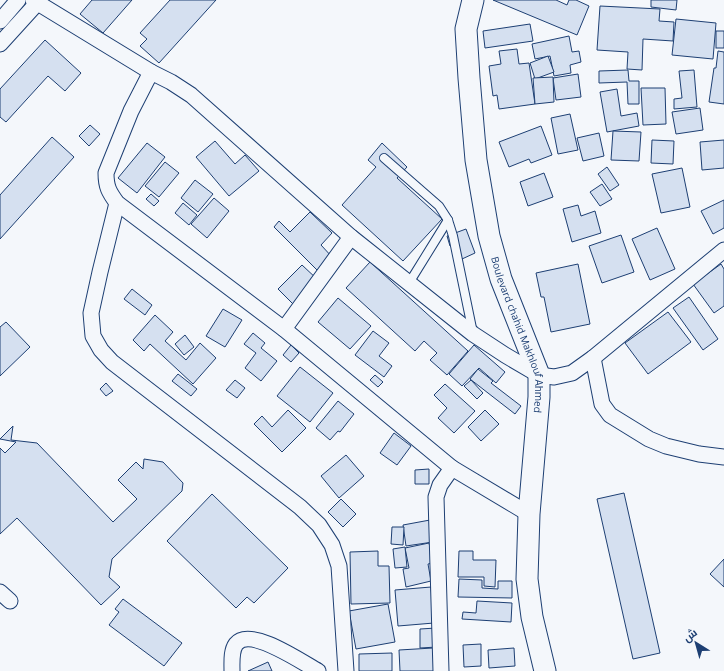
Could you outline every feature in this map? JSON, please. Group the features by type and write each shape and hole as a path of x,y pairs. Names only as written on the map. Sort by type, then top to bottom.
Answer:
{"main road":[{"name":"Boulevard chahid Makhlouf Ahmed","path":"473,0 466,29 469,78 476,160 488,229 501,279 539,375 538,411 529,514 527,579 532,617 545,671"}],"street":[{"path":"0,21 18,0"},
{"path":"0,44 36,1 151,72 171,82 191,95 351,237 473,334 539,375 554,377 572,373 593,358 724,250"},
{"path":"151,72 131,111 106,173 106,184 117,203 284,329 452,468 529,514"},
{"path":"117,203 91,313 93,336 101,350 112,362 294,502 319,525 332,545 339,566 346,671"},
{"path":"284,329 351,237"},
{"path":"593,358 602,404 610,415 649,439 666,446 699,454 724,457"},
{"path":"441,671 436,497 440,486 452,468"},
{"path":"232,671 232,655 237,643 244,639 255,639 267,642 318,671"}],"lane":[{"path":"384,158 439,206 448,220 453,236 473,334"},
{"path":"409,283 448,220"}],"building":[{"path":"92,0 132,0 103,33 80,14"},
{"path":"170,0 216,0 159,63 140,46 147,39 140,33"},
{"path":"493,0 556,0 567,5 569,0 576,0 589,6 577,35"},
{"path":"651,0 677,0 676,10 651,7"},
{"path":"600,6 660,9 659,21 674,22 673,41 643,39 642,70 627,69 628,52 597,50"},
{"path":"676,19 716,23 713,59 672,55"},
{"path":"530,24 533,41 485,48 483,31"},
{"path":"716,31 724,31 724,48 716,48"},
{"path":"569,36 572,52 579,51 581,62 570,65 571,73 554,76 550,56 535,59 532,44"},
{"path":"45,40 81,73 65,91 48,76 6,122 0,117 0,89"},
{"path":"517,49 519,64 529,63 535,104 499,109 497,95 493,96 489,66 501,64 499,51"},
{"path":"718,51 724,52 724,104 709,102"},
{"path":"548,56 554,72 535,79 530,63"},
{"path":"628,70 629,81 639,81 639,104 628,104 627,82 599,83 599,71"},
{"path":"694,70 697,107 674,109 674,99 682,98 679,71"},
{"path":"578,74 581,97 556,100 553,78"},
{"path":"553,77 554,102 535,104 533,78"},
{"path":"641,88 665,88 666,124 643,125"},
{"path":"617,89 621,116 637,113 639,126 607,132 600,92"},
{"path":"700,108 703,130 676,134 672,112"},
{"path":"570,114 578,150 558,154 551,118"},
{"path":"90,125 100,134 89,146 79,136"},
{"path":"541,126 552,155 531,163 529,159 509,167 499,142"},
{"path":"613,131 641,132 639,161 611,160"},
{"path":"599,133 604,156 583,161 577,138"},
{"path":"52,137 74,157 0,239 0,195"},
{"path":"652,140 674,141 673,164 651,163"},
{"path":"724,140 724,168 702,170 700,142"},
{"path":"215,141 235,164 245,155 259,171 229,196 196,157"},
{"path":"147,143 165,157 137,193 118,178"},
{"path":"382,143 407,167 397,178 442,219 403,261 342,205 376,167 368,160"},
{"path":"165,162 179,173 159,197 145,186"},
{"path":"607,167 619,185 610,191 598,174"},
{"path":"682,168 690,207 661,213 652,174"},
{"path":"544,173 553,197 528,206 520,182"},
{"path":"195,180 213,194 198,212 181,198"},
{"path":"602,184 612,199 600,206 590,192"},
{"path":"151,194 159,201 154,206 146,199"},
{"path":"214,198 229,211 207,238 191,224"},
{"path":"724,200 724,228 713,234 701,211"},
{"path":"183,203 197,215 189,225 175,213"},
{"path":"578,205 581,216 595,211 601,233 572,242 563,209"},
{"path":"310,212 332,233 321,245 333,258 319,272 274,227 279,221 290,232"},
{"path":"657,228 675,269 650,280 632,239"},
{"path":"466,229 475,253 462,259 456,243 450,246 447,236"},
{"path":"621,235 634,272 602,283 589,246"},
{"path":"370,262 468,351 447,375 430,360 437,353 424,341 415,351 346,288"},
{"path":"578,264 590,324 551,332 544,297 541,297 536,273"},
{"path":"721,264 724,269 724,306 714,313 693,284"},
{"path":"302,265 318,280 293,304 278,289"},
{"path":"132,289 152,305 145,315 124,299"},
{"path":"689,297 718,339 703,350 673,308"},
{"path":"338,298 371,326 350,349 318,322"},
{"path":"223,309 242,320 225,347 206,336"},
{"path":"668,312 691,342 648,374 625,343"},
{"path":"155,315 173,332 165,341 186,360 200,343 216,358 193,384 150,344 144,351 133,340"},
{"path":"6,322 30,347 0,376 0,327"},
{"path":"373,331 389,343 379,356 392,366 384,377 355,355"},
{"path":"253,333 265,343 261,348 277,361 261,381 245,368 256,353 244,344"},
{"path":"185,335 194,347 184,355 175,344"},
{"path":"291,345 299,353 291,362 283,355"},
{"path":"474,345 505,372 496,383 479,368 462,386 449,374"},
{"path":"300,367 333,393 310,422 277,396"},
{"path":"478,369 493,381 491,383 521,406 515,414 470,379"},
{"path":"178,374 197,389 191,396 172,381"},
{"path":"375,375 383,382 378,387 370,380"},
{"path":"235,380 245,388 237,398 226,390"},
{"path":"471,380 483,393 477,399 464,386"},
{"path":"106,383 113,391 106,396 100,389"},
{"path":"445,384 475,411 454,433 438,418 447,408 434,395"},
{"path":"338,401 354,414 340,432 338,431 330,440 316,428"},
{"path":"288,410 306,428 282,452 254,424 262,416 272,427"},
{"path":"485,410 499,424 481,441 468,427"},
{"path":"13,426 11,440 37,443 113,522 137,499 118,480 136,462 143,469 144,459 163,462 183,483 182,491 112,559 109,577 120,587 101,605 17,518 0,534 0,448 5,453 16,442 0,439"},
{"path":"394,433 411,446 397,465 380,453"},
{"path":"346,455 364,476 339,498 321,476"},
{"path":"429,469 429,484 415,484 415,470"},
{"path":"624,493 660,653 633,659 597,499"},
{"path":"212,494 288,568 254,603 247,597 236,608 167,541"},
{"path":"341,499 356,514 343,527 328,512"},
{"path":"430,520 433,542 406,546 403,525"},
{"path":"392,527 404,527 403,545 391,544"},
{"path":"429,543 433,563 428,564 431,581 406,587 403,569 409,568 405,548"},
{"path":"405,547 407,567 395,568 393,549"},
{"path":"378,551 378,566 389,566 390,603 351,604 350,552"},
{"path":"459,551 473,551 473,560 496,560 495,587 484,586 484,577 458,577"},
{"path":"724,559 724,587 710,574"},
{"path":"459,579 482,580 482,588 498,589 498,581 512,581 512,598 458,597"},
{"path":"431,587 434,623 398,626 395,590"},
{"path":"123,599 182,643 164,666 109,625 119,612 115,609"},
{"path":"477,601 512,603 511,622 462,619 463,612 476,613"},
{"path":"388,604 395,642 356,649 349,611"},
{"path":"436,628 437,647 420,648 420,629"},
{"path":"481,644 481,666 464,667 463,645"},
{"path":"433,648 434,671 400,671 399,650"},
{"path":"514,648 515,666 489,668 488,650"},
{"path":"392,653 392,671 359,671 359,654"},
{"path":"268,662 272,671 248,671"}]}
